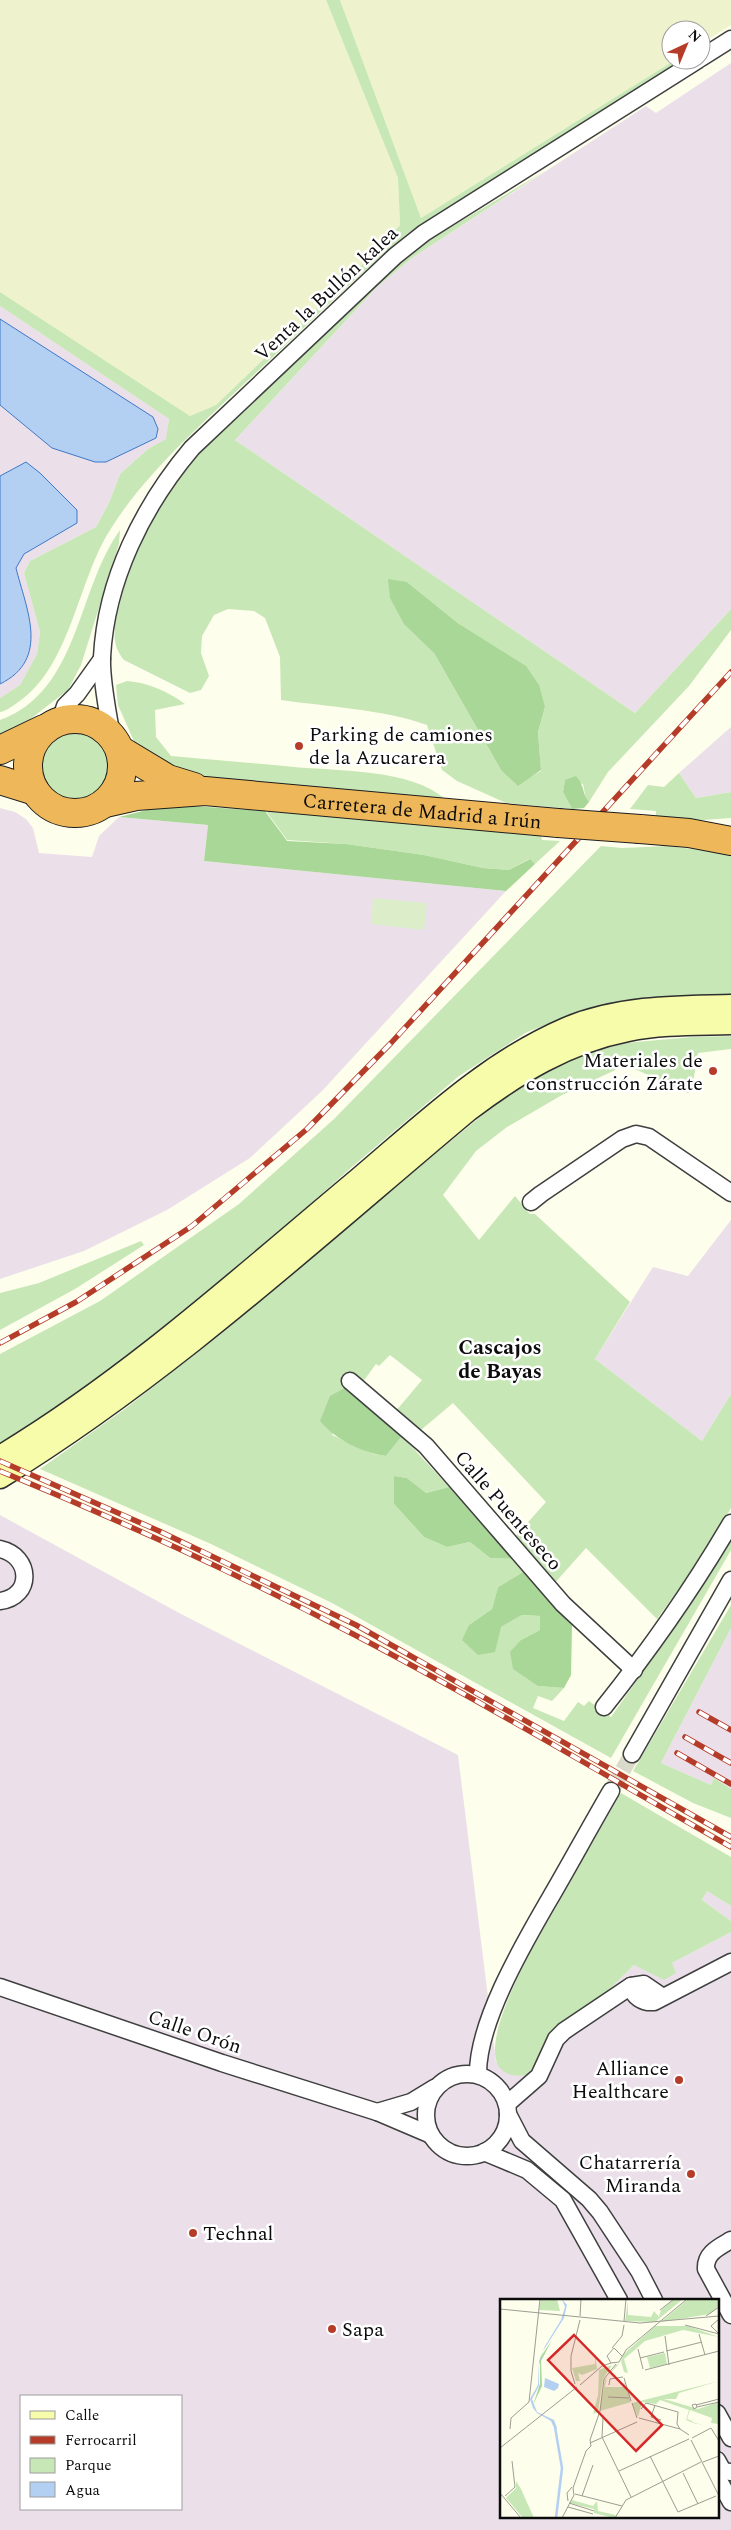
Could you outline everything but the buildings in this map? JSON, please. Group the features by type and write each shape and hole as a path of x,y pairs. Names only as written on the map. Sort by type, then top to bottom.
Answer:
{"highway":[{"path":"0,750 55,723 74,718 88,720 98,724 116,743 168,779 205,790"},
{"path":"55,723 36,738 28,755 28,774 35,791 54,809 72,813 89,811 105,802 136,796 205,790"},
{"path":"105,802 117,788 120,779 122,759 116,743"},
{"path":"0,780 35,791"},
{"name":"Carretera de Madrid a Irún","path":"205,790 558,823 689,833"},
{"path":"689,833 731,827"},
{"path":"689,833 731,841"}],"street":[{"name":"Venta la Bullón kalea","path":"711,52 731,39"},
{"name":"Venta la Bullón kalea","path":"102,659 114,589 144,515 168,476 198,441 395,256 424,233 682,70"},
{"path":"55,723 65,706 78,694 102,659"},
{"path":"102,659 116,743"},
{"path":"0,1456 82,1402 174,1333 456,1097 509,1059 568,1029 609,1016 670,1008 731,1006"},
{"path":"0,1477 69,1433 160,1366 468,1110 532,1066 582,1042 629,1030 654,1026 731,1023"},
{"path":"531,1202 540,1194 622,1140 636,1134 649,1137 731,1193"},
{"name":"Calle Puenteseco","path":"350,1381 426,1446 563,1604 634,1670"},
{"path":"604,1707 634,1670 699,1577 731,1523"},
{"path":"0,1549 16,1556 21,1563 24,1578 17,1593 11,1598 0,1600"},
{"path":"632,1754 731,1580"},
{"path":"478,2075 477,2064 482,2042 498,1998 516,1959 611,1791"},
{"path":"438,2086 428,2100 426,2118 431,2135 441,2146 454,2154 469,2156 484,2152 497,2143 506,2130 508,2109 539,2076 556,2039 564,2031 631,1986 644,1984 663,1997 731,1962"},
{"name":"Calle Orón","path":"0,1987 222,2063 377,2112 431,2135"},
{"path":"377,2112 411,2102 449,2077 463,2074 478,2075 496,2086 522,2141 589,2199 600,2212 639,2271 653,2299"},
{"path":"484,2152 527,2170 546,2183 563,2200 618,2299"},
{"path":"731,2240 707,2257 706,2269 731,2315"},
{"path":"722,2418 731,2438"},
{"path":"718,2462 723,2471 731,2472"},
{"path":"718,2479 731,2502"}],"shaded area":[{"path":"731,63 731,609 635,713 235,440 377,287 412,258 646,106 656,113"},
{"path":"0,306 169,419 167,439 148,449 120,474 109,503 96,527 30,561 24,573 40,632 37,654 20,685 0,698"},
{"path":"731,727 731,792 696,798 679,773"},
{"path":"0,808 15,812 26,819 33,828 39,853 92,857 99,836 119,817 208,825 204,861 506,891 322,1091 250,1158 167,1210 84,1251 0,1279"},
{"path":"731,1220 731,1394 702,1441 595,1359 653,1267 688,1276"},
{"path":"0,1515 181,1614 458,1755 496,2062 539,2059 634,1965 672,1963 731,1932 731,2530 0,2530"},
{"path":"731,1628 731,1789 714,1778 711,1785 661,1763"},
{"path":"707,1891 731,1906 731,1921 702,1900"}],"green space":[{"path":"0,0 326,0 398,178 400,225 370,257 216,405 190,416 0,292"},
{"path":"326,0 340,0 421,218 661,69 667,70 408,233 176,448 138,491 107,535 97,555 70,625 49,670 35,688 17,703 0,712 0,698 20,685 37,654 40,632 24,573 30,561 96,527 109,503 120,474 148,449 166,439 169,419 0,306 0,292 190,416 216,405 370,257 400,225 398,178"},
{"path":"340,0 731,0 731,25 711,38 711,20 661,20 661,69 421,218"},
{"path":"545,171 412,258 377,287 235,440 635,713 731,609 731,630 689,686 608,772 589,802 586,799 583,784 565,780 563,792 572,809 506,803 457,781 442,770 427,725 392,715 281,700 280,657 265,618 254,611 228,609 214,615 202,636 201,653 209,676 201,690 190,693 124,660 116,646 116,623 132,562 163,500 182,474 203,449 252,400 399,263 426,242","holes":["407,582 459,624 545,707 538,732 541,771 530,777 501,770 434,653"]},
{"path":"120,530 119,544 81,665 68,690 16,730 0,735 0,720 26,706 46,687 61,663 74,637 94,581 106,554"},
{"path":"388,579 407,582 459,624 526,666 539,685 545,707 538,732 541,770 518,786 501,770 434,653 404,624 390,598"},
{"path":"127,681 158,688 185,704 155,710 156,737 171,756 373,773 414,782 431,789 445,799 185,777 137,748 118,705 116,685"},
{"path":"76,733 89,736 100,743 107,754 110,767 107,780 100,791 89,798 76,801 63,798 52,791 45,780 42,767 45,754 52,743 63,736"},
{"path":"679,773 696,798 731,792 731,818 689,821 656,818 656,811 630,809 648,785 664,787"},
{"path":"576,776 589,802 584,808 572,809 563,792 565,780"},
{"path":"193,806 265,811 287,841 346,844 424,855 483,868 509,870 530,859 535,864 506,891 204,861 208,825 119,817 159,807"},
{"path":"266,811 541,835 542,840 560,841 535,864 529,859 509,870 483,868 424,855 346,844 287,840"},
{"path":"601,846 622,848 668,846 731,854 731,995 653,997 593,1007 527,1032 459,1076 256,1252 147,1341 90,1385 0,1444 0,1354 100,1301 239,1204 334,1119"},
{"path":"373,898 427,903 424,930 371,924"},
{"path":"731,1036 731,1049 698,1053 692,1088 688,1093 626,1065 562,1095 507,1127 476,1151 443,1195 479,1240 515,1196 530,1214 535,1214 630,1302 595,1359 702,1441 731,1394 731,1508 700,1560 657,1619 586,1548 552,1586 513,1539 546,1502 453,1403 421,1430 415,1429 395,1412 422,1380 390,1355 379,1366 376,1364 362,1383 332,1435 374,1454 386,1456 402,1436 449,1487 426,1493 407,1478 394,1476 394,1504 424,1537 447,1547 470,1542 490,1558 513,1559 525,1571 498,1587 492,1609 469,1625 501,1627 522,1615 540,1616 540,1630 521,1640 538,1686 564,1688 552,1701 538,1696 533,1708 564,1721 578,1702 584,1706 589,1701 611,1717 679,1621 731,1534 731,1550 611,1758 332,1603 211,1544 40,1469 122,1411 220,1335 333,1238 508,1094 541,1073 588,1053 625,1043 692,1037"},
{"path":"141,1241 144,1245 75,1289 0,1330 0,1293 39,1283"},
{"path":"347,1387 402,1436 386,1456 367,1452 350,1444 326,1428 320,1421 330,1396"},
{"path":"394,1476 407,1478 426,1493 449,1487 513,1559 490,1558 470,1542 447,1547 424,1537 394,1504"},
{"path":"525,1571 572,1625 571,1675 564,1688 538,1686 513,1669 510,1652 521,1640 540,1630 540,1616 522,1615 501,1627 495,1652 478,1655 462,1640 469,1625 492,1609 498,1587"},
{"path":"731,1605 731,1628 661,1763 711,1785 714,1778 731,1789 731,1818 693,1803 633,1771"},
{"path":"621,1793 731,1857 731,1906 707,1891 702,1900 731,1921 731,1932 672,1963 676,1973 664,1980 634,1965 539,2059 527,2075 504,2072 495,2055 498,2030 508,1999 540,1935"}],"water":[{"path":"0,319 153,417 158,429 156,438 106,462 95,462 52,448 0,405"},
{"path":"26,462 40,473 77,510 77,523 24,554 16,568 29,616 30,647 25,661 16,674 0,684 0,476"}],"tunnel":[{"path":"611,1791 632,1754"}],"railway":[{"path":"0,1343 76,1302 192,1226 307,1129 391,1043 731,672"},
{"path":"0,1461 159,1531 356,1625 731,1837"},
{"path":"0,1471 178,1548 353,1634 496,1712 731,1847"},
{"path":"699,1712 731,1730"},
{"path":"685,1737 731,1763"},
{"path":"677,1753 731,1784"}],"place":[{"name":"Parking de camiones de la Azucarera","path":"299,746"},
{"name":"Materiales de construcción Zárate","path":"713,1071"},
{"name":"Alliance Healthcare","path":"679,2080"},
{"name":"Chatarrería Miranda","path":"691,2174"},
{"name":"Technal","path":"193,2233"},
{"name":"Sapa","path":"332,2329"}],"district":[{"name":"Cascajos de Bayas","path":"500,1359"}]}
